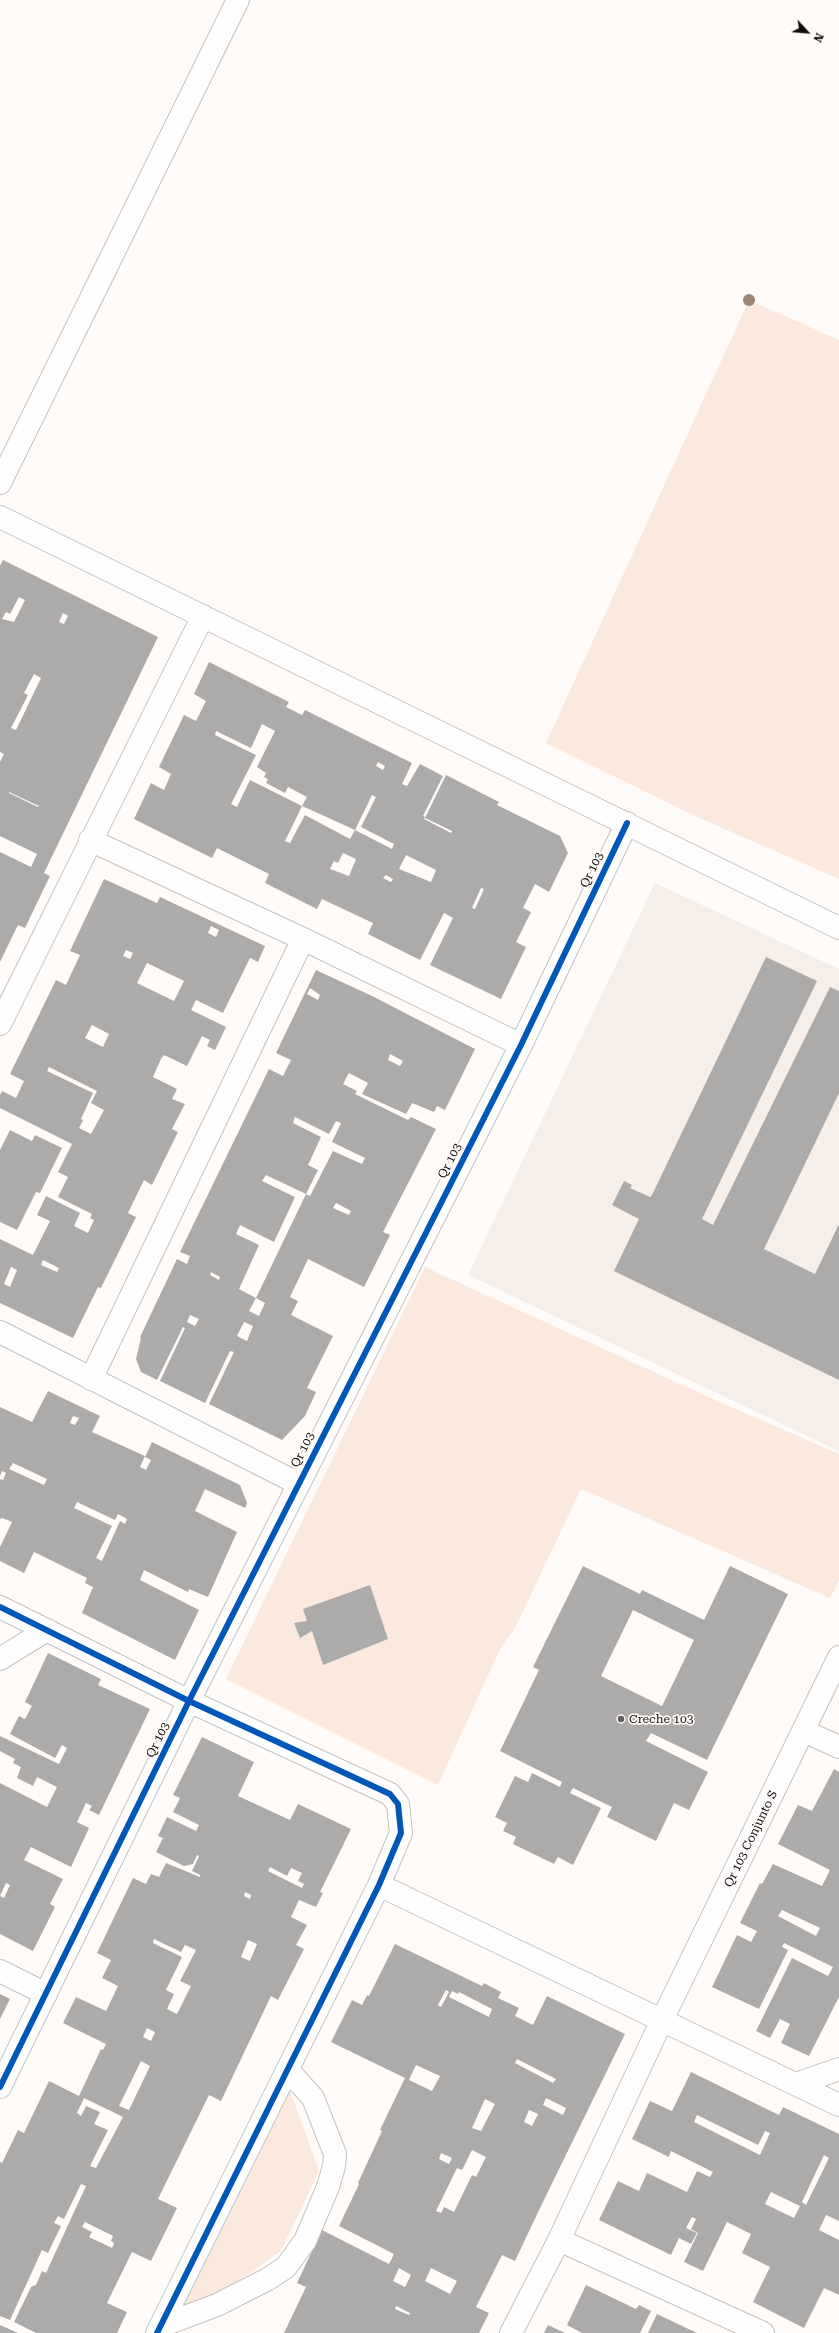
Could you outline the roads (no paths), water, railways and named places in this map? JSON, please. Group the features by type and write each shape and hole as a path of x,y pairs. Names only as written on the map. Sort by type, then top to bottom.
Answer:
{"street":[{"path":"0,483 238,0"},
{"path":"0,517 839,928"},
{"path":"0,1024 90,840 203,616"},
{"name":"Qr 103","path":"0,2087 189,1701 521,1045 627,823"},
{"path":"90,840 303,939 521,1045"},
{"path":"91,1378 303,939"},
{"path":"0,1332 298,1484"},
{"path":"0,1607 189,1701 390,1794 398,1804 401,1833 379,1885 159,2329"},
{"path":"0,1659 47,1630"},
{"name":"Qr 103 Conjunto S","path":"511,2333 559,2240 662,2020 839,1657"},
{"path":"804,1731 839,1747"},
{"path":"379,1885 839,2105"},
{"path":"0,1971 46,1994"},
{"path":"796,2084 839,2069"},
{"path":"159,2329 216,2305 268,2279 286,2267 305,2241 328,2187 334,2166 335,2154 313,2098 288,2070"},
{"path":"559,2240 763,2333"}],"place":[{"name":"Creche 103","path":"621,1719"}]}
